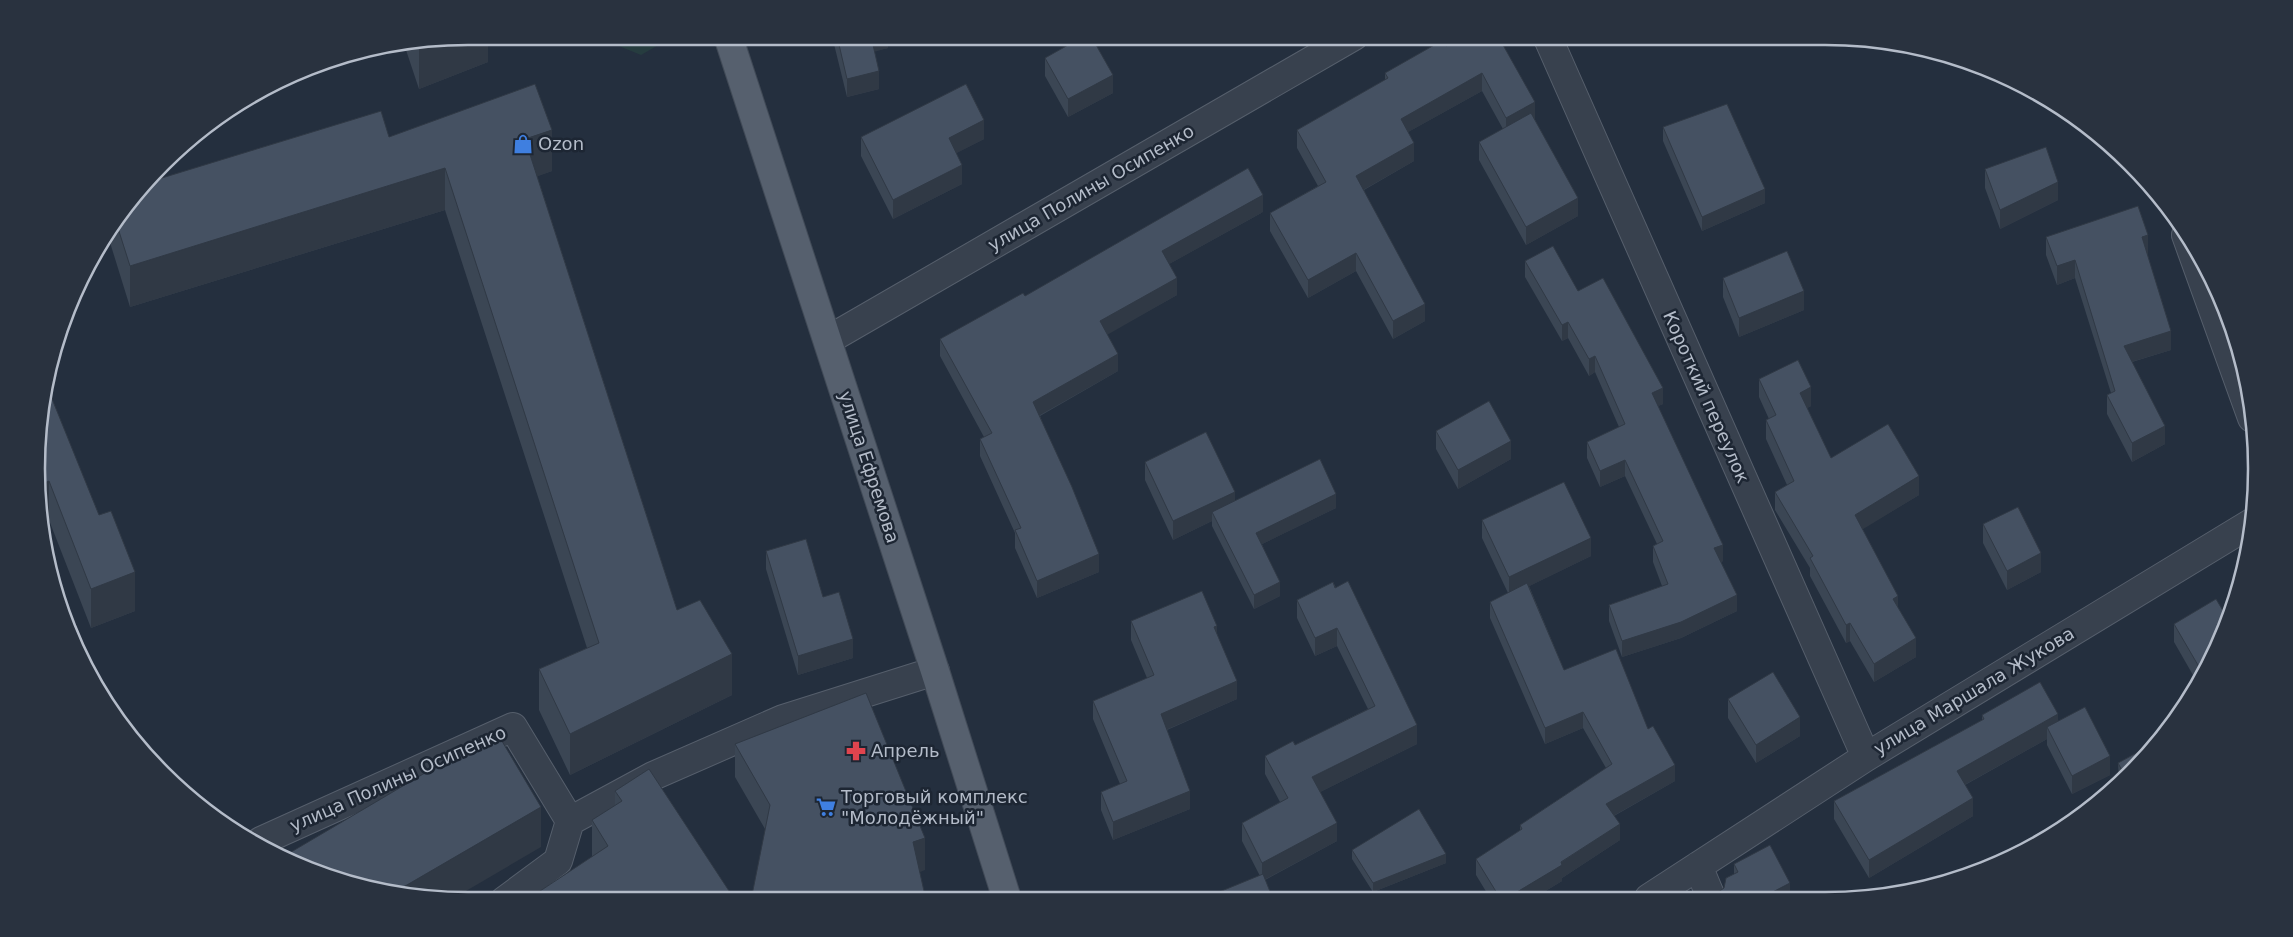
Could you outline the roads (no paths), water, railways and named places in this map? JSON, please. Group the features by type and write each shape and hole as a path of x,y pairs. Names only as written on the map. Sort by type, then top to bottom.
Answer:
{"main road":[{"name":"улица Ефремова","path":"731,45 828,340 1005,892"}],"street":[{"name":"улица Полины Осипенко","path":"828,340 1338,45"},
{"name":"Короткий переулок","path":"1551,45 1866,757"},
{"path":"2200,273 2239,383"},
{"name":"улица Маршала Жукова","path":"1658,892 1866,757 2243,528"},
{"path":"516,892 558,862 570,821 669,768 783,719 935,671"},
{"name":"улица Полины Осипенко","path":"264,839 513,727 570,821"},
{"path":"1698,866 1709,892"}],"place":[{"name":"Ozon","path":"523,144"},
{"name":"Апрель","path":"856,751"},
{"name":"Торговый комплекс \"Молодёжный\"","path":"826,807"}]}
